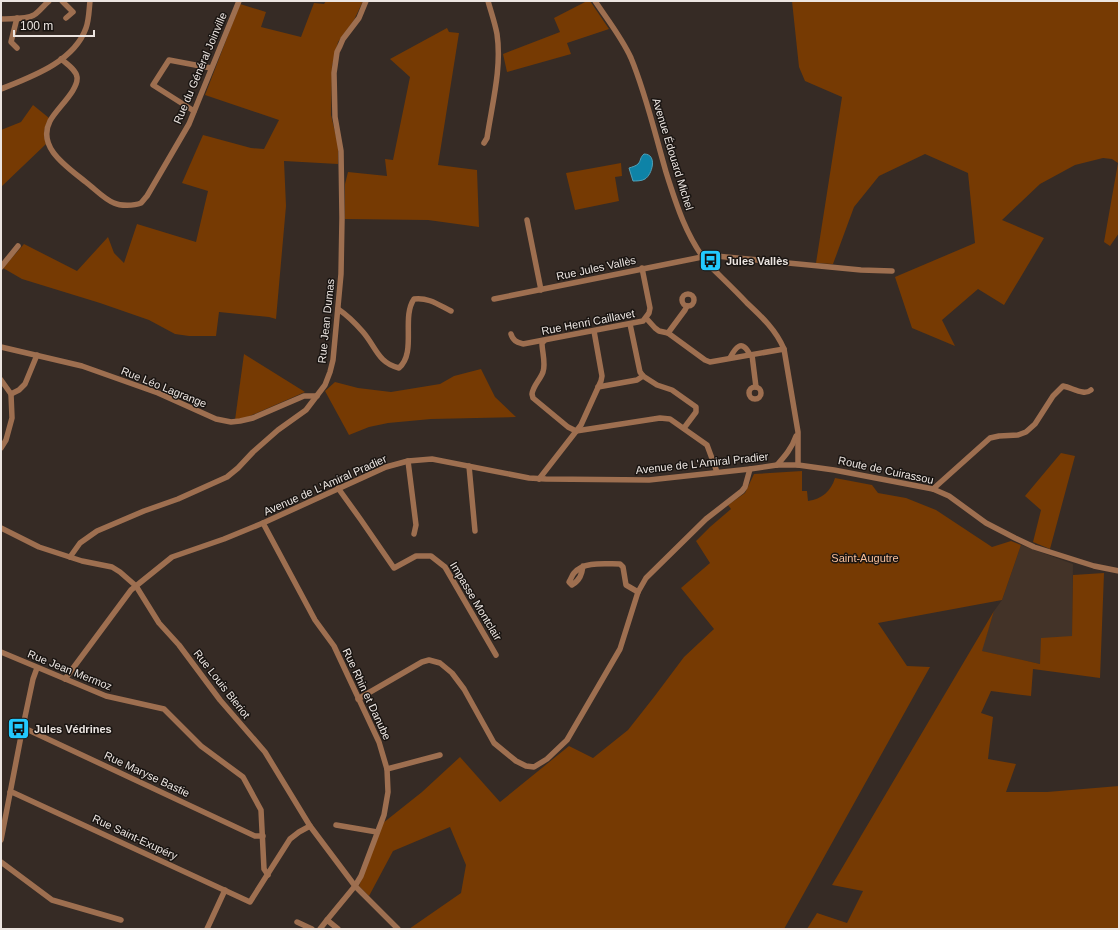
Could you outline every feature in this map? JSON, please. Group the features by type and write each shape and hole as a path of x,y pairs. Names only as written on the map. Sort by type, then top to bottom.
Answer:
{"street":[{"path":"1,19 27,18 35,14 49,1"},
{"path":"62,1 73,12 66,18"},
{"path":"1,88 43,71 75,47 82,38 87,27 90,1"},
{"name":"Rue du Général Joinville","path":"61,59 75,72 77,78 76,85 50,121 47,131 47,141 51,149 57,158 114,204 120,205 140,203 147,196 190,124 238,1"},
{"name":"Rue Jean Dumas","path":"70,557 80,543 98,531 144,511 178,499 227,477 238,468 252,452 278,430 306,410 325,384 333,360 341,267 341,151 335,117 335,62 340,46 359,18 366,1"},
{"path":"484,143 487,138 498,69 497,33 488,1"},
{"name":"Avenue Édouard Michel","path":"595,1 619,36 630,57 643,91 678,207 686,227 702,257 773,329 784,349 798,432 798,465"},
{"path":"17,18 11,42 17,48"},
{"path":"194,111 153,86 169,60 211,68"},
{"path":"527,220 540,290"},
{"path":"1,266 18,246"},
{"name":"Rue Jules Vallès","path":"494,299 702,257 724,257 861,270 892,271"},
{"name":"Rue Henri Caillavet","path":"512,334 512,338 516,342 523,344 640,322 646,318 650,308 642,268"},
{"path":"338,309 364,332 384,362 393,367 400,368 404,364 407,354 408,318 411,303 414,299 421,298 432,301 451,311"},
{"path":"668,333 687,306"},
{"path":"646,318 659,331 668,333 710,362 784,349"},
{"path":"630,324 640,372 643,376 657,385 672,390 696,407 696,412 684,428"},
{"path":"539,479 581,425 598,387 602,376 594,331"},
{"path":"544,341 542,343 544,366 540,379 534,387 532,394 533,398 568,427 576,431 667,418 684,428 707,445 717,472"},
{"path":"730,358 738,346 743,347 748,351 751,355 756,387"},
{"name":"Rue Léo Lagrange","path":"1,347 82,366 158,393 216,419 230,422 253,418 304,396 317,396"},
{"path":"11,394 19,390 25,384 38,355"},
{"path":"598,387 637,380 643,376"},
{"path":"1,380 11,394 12,418 6,440 1,448"},
{"path":"932,489 990,438 1018,435 1026,432 1035,424 1052,396 1063,386 1070,387 1084,393 1088,393 1092,390"},
{"path":"777,466 793,445 798,432"},
{"name":"Avenue de L'Amiral Pradier","path":"65,679 131,590 172,557 224,539 263,523 386,467 408,461 432,459 539,479 649,480 798,465"},
{"path":"408,461 416,525 414,534"},
{"name":"Route de Cuirassou","path":"798,465 834,470 932,489 949,496 986,524 1034,547 1094,566 1119,571"},
{"path":"469,466 475,531"},
{"path":"358,699 422,662 429,660 440,663 452,673 464,689 494,743 516,761 526,766 534,767 547,759 567,740 620,649 638,592 646,578 706,519 742,491 745,487 750,470"},
{"name":"Impasse Montclair","path":"338,488 394,568 416,556 431,556 445,567 496,655"},
{"name":"Rue Rhin et Danube","path":"263,523 315,620 334,646 379,742 387,769 388,792 384,815 361,876 355,886 320,929"},
{"name":"Rue Louis Bleriot","path":"1,528 39,547 82,561 112,567 136,586 159,622 179,645 220,700 265,752 310,826 355,886 398,929"},
{"path":"583,566 620,564 623,567 626,585 638,592"},
{"name":"Rue Jean Mermoz","path":"1,652 106,696 164,709 201,746 243,777 261,810 264,869 268,874"},
{"path":"1,840 22,727 33,679 38,668"},
{"name":"Rue Maryse Bastie","path":"22,727 255,836 263,836"},
{"path":"387,769 440,755"},
{"name":"Rue Saint-Exupéry","path":"10,792 250,902 268,874"},
{"path":"336,825 377,832"},
{"path":"268,874 290,839 310,826"},
{"path":"1,862 52,900 121,920"},
{"path":"207,929 225,890"},
{"path":"327,920 338,929"},
{"path":"297,922 312,929"}],"shaded area":[{"path":"1021,545 1073,564 1072,636 1040,664 981,651 994,611 1002,600"}],"green space":[{"path":"326,1 363,1 354,20 338,42 332,66 331,115 338,145 338,164 284,161 286,206 276,319 219,312 216,336 189,336 175,334 149,320 22,279 3,268 24,244 77,271 108,237 114,253 124,263 137,224 196,242 208,191 182,183 203,135 251,148 264,149 279,120 205,95 240,4 266,12 261,27 301,37 314,3 324,4"},
{"path":"587,1 590,1 609,29 567,43 571,54 507,72 503,54 560,32 554,18"},
{"path":"792,1 1119,1 1119,233 1110,246 1104,242 1118,163 1112,159 1103,158 1075,165 1040,184 1002,220 1044,238 1004,305 978,289 942,320 955,346 912,328 895,277 975,243 968,173 925,154 879,176 854,207 833,264 816,263 842,97 805,81 799,67"},
{"path":"447,28 449,32 459,33 438,165 477,170 479,227 428,220 345,219 345,184 348,172 387,176 385,159 393,160 410,77 390,59"},
{"path":"33,105 49,118 44,131 46,144 1,187 1,130 21,122"},
{"path":"621,163 622,176 615,177 619,201 575,210 566,173"},
{"path":"244,354 305,392 243,419 235,420"},
{"path":"481,369 495,397 516,417 431,419 388,423 369,427 349,435 325,391 335,382 358,388 391,392 440,384 454,376"},
{"path":"1061,453 1075,456 1050,549 1033,542 1041,510 1025,496"},
{"name":"Saint-Augutre","path":"802,471 802,491 807,491 808,501 825,494 831,487 835,478 872,485 878,493 906,498 936,510 992,547 1011,541 1021,545 1002,600 878,623 907,666 930,667 784,929 409,929 461,893 466,865 450,827 393,851 369,896 359,886 383,823 422,792 460,757 500,802 569,746 593,758 628,730 684,657 714,629 681,588 710,563 696,541 731,509 728,505 745,493 754,474"},
{"path":"1104,573 1100,678 1033,669 1031,696 991,691 981,713 993,717 988,759 1016,764 1006,792 1047,792 1119,786 1119,929 807,929 817,913 847,923 863,891 832,885 994,611 982,651 1040,664 1041,638 1072,636 1073,575"}],"water":[{"path":"644,154 651,157 652,165 650,173 648,177 641,181 633,181 629,168 638,164"}],"place":[{"name":"Jules Vallès","path":"710,261"},
{"name":"Jules Védrines","path":"19,729"}]}
